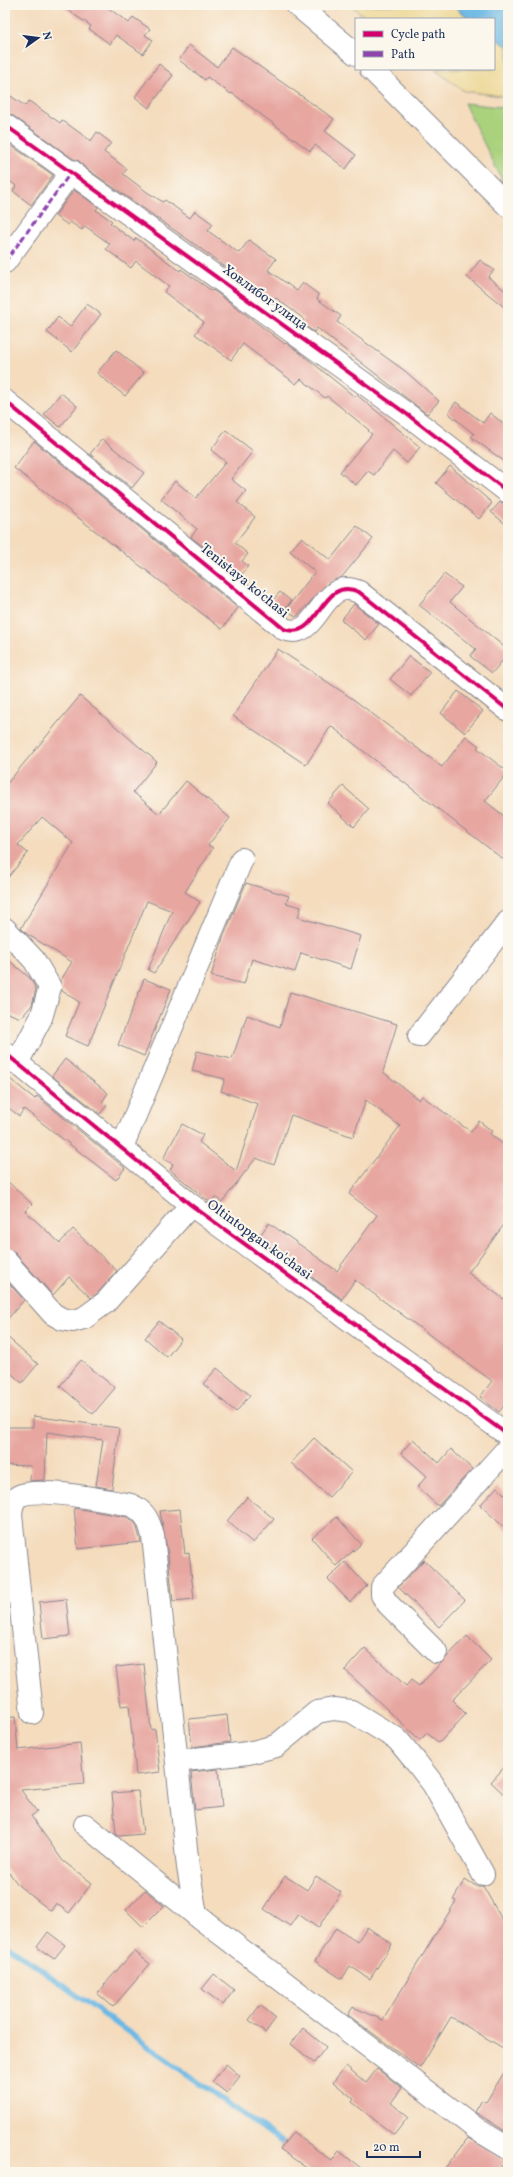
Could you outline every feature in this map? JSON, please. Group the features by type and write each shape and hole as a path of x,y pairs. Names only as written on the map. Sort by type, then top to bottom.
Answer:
{"street":[{"path":"297,5 355,53"},
{"path":"372,70 508,206"},
{"name":"Ховлибог улица","path":"5,125 408,415 508,492"},
{"path":"5,262 72,172"},
{"name":"Tenistaya ko'chasi","path":"5,401 284,629 292,632 300,631 306,626 332,594 340,589 349,587 359,592 508,710"},
{"path":"122,1147 242,859"},
{"path":"419,1036 508,922"},
{"path":"5,929 34,960 50,987 41,1018 11,1058"},
{"name":"Oltintopgan ko'chasi","path":"11,1058 122,1147 191,1205 508,1435"},
{"path":"5,1260 53,1314 62,1319 73,1321 84,1318 106,1302 191,1205"},
{"path":"436,1652 388,1604 382,1595 382,1587 508,1448"},
{"path":"32,1713 12,1504 18,1496 28,1493 61,1494 132,1505 140,1509 149,1519 153,1536 188,1867 196,1915"},
{"path":"177,1761 248,1753 276,1746 317,1712 334,1709 351,1711 397,1738 433,1784 483,1874"},
{"path":"85,1825 196,1915 478,2130 508,2148"}],"green space":[{"path":"464,103 508,108 508,192"}],"sand":[{"path":"350,5 508,5 508,97 464,91 435,70 495,70 495,18 367,18"}],"water":[{"path":"452,5 508,5 508,47 495,38 495,18 469,18"}],"building":[{"path":"60,5 104,5 129,23 133,17 150,29 145,35 153,40 143,54 116,35 110,44 89,29 91,26"},
{"path":"189,45 217,67 232,47 334,119 325,131 356,155 346,169 315,145 310,151 232,93 231,94 207,77 205,80 179,60"},
{"path":"159,64 173,75 149,108 135,97"},
{"path":"5,92 25,106 29,101 60,123 62,120 91,141 97,132 111,143 104,152 127,169 123,174 147,192 163,202 165,200 190,218 195,211 213,224 208,231 239,253 249,240 276,259 268,270 297,291 303,283 319,295 317,299 341,316 337,322 405,371 439,401 427,414 317,328 314,332 301,323 304,319 276,298 273,302 197,246 83,166 79,161 73,159 12,115 5,113"},
{"path":"9,144 53,175 31,205 13,191 16,186 5,177 5,149"},
{"path":"74,190 98,207 96,210 112,221 110,223 134,241 136,238 180,271 181,269 212,291 213,290 285,344 286,343 299,352 355,397 357,395 420,447 407,463 393,451 374,475 368,471 356,485 340,472 372,434 368,431 369,430 327,396 325,398 301,379 296,384 243,344 231,360 195,334 204,322 164,292 169,286 136,261 131,268 106,249 110,244 85,226 82,230 70,222 68,225 55,216"},
{"path":"480,260 494,270 488,277 508,293 508,310 467,277"},
{"path":"87,304 101,314 72,352 47,332 58,317 70,327"},
{"path":"116,350 144,373 125,396 97,373"},
{"path":"61,393 77,406 60,427 44,414"},
{"path":"456,402 483,423 490,413 508,427 508,464 471,437 474,434 448,413"},
{"path":"226,430 253,451 231,479 246,491 237,502 255,517 235,543 248,554 242,561 248,566 240,577 191,537 197,529 161,499 175,481 196,498 226,462 211,450"},
{"path":"102,439 144,473 132,488 90,454"},
{"path":"34,441 238,608 222,629 14,468"},
{"path":"450,466 492,503 479,519 436,483"},
{"path":"500,502 508,504 508,526 491,512"},
{"path":"357,526 373,539 341,578 328,583 296,617 286,609 315,572 290,551 302,537 330,560"},
{"path":"444,574 462,587 450,602 508,650 508,654 492,673 470,656 476,649 419,605"},
{"path":"280,592 291,601 283,612 271,602"},
{"path":"354,604 379,624 366,640 341,620"},
{"path":"278,649 353,699 442,767 466,736 479,746 477,748 508,772 485,801 508,819 508,863 331,726 306,765 233,716"},
{"path":"409,656 430,672 411,696 390,679"},
{"path":"458,691 483,711 465,733 441,713"},
{"path":"80,696 157,762 133,792 159,814 186,781 230,818 208,845 213,848 185,892 200,902 154,973 148,970 172,911 147,901 88,1046 65,1036 79,1002 62,991 61,980 72,962 27,934 21,928 73,843 42,817 18,845 28,853 5,881 5,786"},
{"path":"343,786 369,809 354,827 328,803"},
{"path":"246,883 289,896 286,903 301,907 298,917 361,936 351,969 301,953 295,972 252,959 244,984 211,976 223,938"},
{"path":"5,957 30,978 36,989 32,1005 21,1018 5,1012"},
{"path":"144,979 171,989 144,1056 118,1045"},
{"path":"290,992 397,1024 383,1072 419,1100 422,1096 471,1132 479,1121 492,1131 490,1134 508,1148 508,1219 468,1273 508,1302 508,1400 499,1412 480,1397 492,1381 355,1280 342,1299 258,1238 269,1223 337,1271 377,1215 349,1194 400,1126 366,1100 353,1137 291,1115 274,1165 256,1158 222,1202 215,1197 211,1203 170,1170 173,1164 163,1159 182,1124 203,1135 199,1142 236,1171 258,1104 221,1091 225,1079 192,1071 197,1051 232,1059 247,1015 280,1027"},
{"path":"65,1059 108,1093 102,1102 107,1105 100,1114 52,1076"},
{"path":"5,1075 35,1099 37,1096 125,1168 116,1180 24,1109 19,1116 5,1105"},
{"path":"5,1179 32,1204 25,1211 60,1243 73,1229 117,1271 98,1293 91,1298 69,1277 53,1295 14,1252 5,1248"},
{"path":"5,1279 24,1300 5,1322"},
{"path":"159,1321 181,1339 167,1357 145,1338"},
{"path":"5,1335 38,1364 22,1383 5,1368"},
{"path":"81,1360 115,1388 93,1414 60,1386"},
{"path":"217,1368 250,1395 236,1412 203,1384"},
{"path":"33,1416 119,1428 112,1489 96,1486 103,1440 47,1432 45,1480 30,1481 31,1466 5,1465 5,1427 33,1427"},
{"path":"314,1438 352,1472 329,1497 291,1463"},
{"path":"413,1439 439,1463 451,1449 472,1469 438,1506 417,1487 427,1476 401,1453"},
{"path":"497,1487 508,1498 508,1531 480,1505"},
{"path":"247,1497 274,1519 253,1543 227,1521"},
{"path":"74,1508 127,1517 136,1524 141,1542 78,1549"},
{"path":"180,1509 185,1554 189,1553 194,1599 173,1601 168,1555 160,1511"},
{"path":"337,1517 361,1544 336,1566 312,1538"},
{"path":"424,1560 465,1600 439,1627 398,1587"},
{"path":"345,1562 367,1586 350,1602 328,1579"},
{"path":"66,1599 70,1636 43,1639 39,1602"},
{"path":"467,1636 491,1660 452,1700 466,1714 439,1743 427,1733 420,1740 345,1670 365,1648 406,1686 411,1680 419,1686"},
{"path":"144,1664 151,1730 155,1729 160,1772 136,1775 129,1705 121,1706 116,1667"},
{"path":"227,1715 230,1742 192,1747 189,1719"},
{"path":"15,1717 18,1750 80,1743 84,1784 21,1790 37,1812 31,1816 63,1861 92,1883 69,1913 56,1903 51,1911 19,1886 5,1867 5,1718"},
{"path":"508,1763 508,1798 491,1782"},
{"path":"218,1769 222,1807 195,1810 191,1772"},
{"path":"138,1791 143,1834 119,1836 116,1834 112,1793"},
{"path":"285,1876 307,1890 316,1876 341,1892 318,1928 298,1914 290,1926 264,1909"},
{"path":"465,1879 476,1886 483,1886 508,1930 508,2051 451,2017 420,2068 348,2015 353,2007 383,2020 456,1901 453,1900"},
{"path":"145,1890 164,1906 143,1927 126,1910"},
{"path":"367,1927 392,1944 370,1979 350,1966 342,1979 315,1961 336,1928 357,1942"},
{"path":"48,1932 65,1945 54,1959 37,1947"},
{"path":"134,1951 150,1964 113,2007 97,1993"},
{"path":"214,1974 234,1990 223,2005 202,1989"},
{"path":"260,2005 276,2018 265,2033 249,2020"},
{"path":"303,2028 326,2047 314,2063 291,2044"},
{"path":"226,2064 240,2076 227,2093 212,2082"},
{"path":"346,2066 366,2083 377,2069 402,2088 391,2103 408,2117 394,2135 352,2102 354,2099 333,2082"},
{"path":"508,2066 508,2133 475,2112 482,2100 486,2102"},
{"path":"293,2132 332,2161 339,2151 366,2172 312,2172 280,2149"},
{"path":"468,2138 506,2160 497,2172 442,2172"}],"waterway":[{"path":"5,1944 289,2147"}],"marked path":[{"path":"5,262 72,171"}],"cycle path":[{"path":"5,125 408,415 508,492"},
{"path":"5,401 284,629 296,631 305,627 328,599 336,592 346,589 359,592 508,710"},
{"path":"5,1053 191,1205 508,1435"}]}
